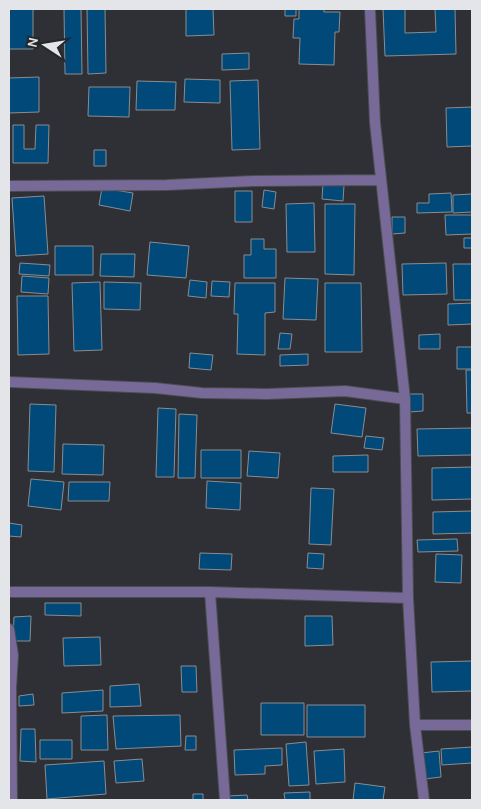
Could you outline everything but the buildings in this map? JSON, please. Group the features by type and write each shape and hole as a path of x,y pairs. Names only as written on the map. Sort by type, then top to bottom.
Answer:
{"street":[{"path":"370,9 375,124 380,180 405,399 408,598 415,725 424,800"},
{"path":"9,186 167,185 254,181 380,180"},
{"path":"9,382 155,388 211,393 267,394 338,391 405,399"},
{"path":"9,592 210,592 408,598"},
{"path":"210,592 225,800"},
{"path":"9,629 13,655 11,688 12,800"},
{"path":"415,725 472,725"}]}
